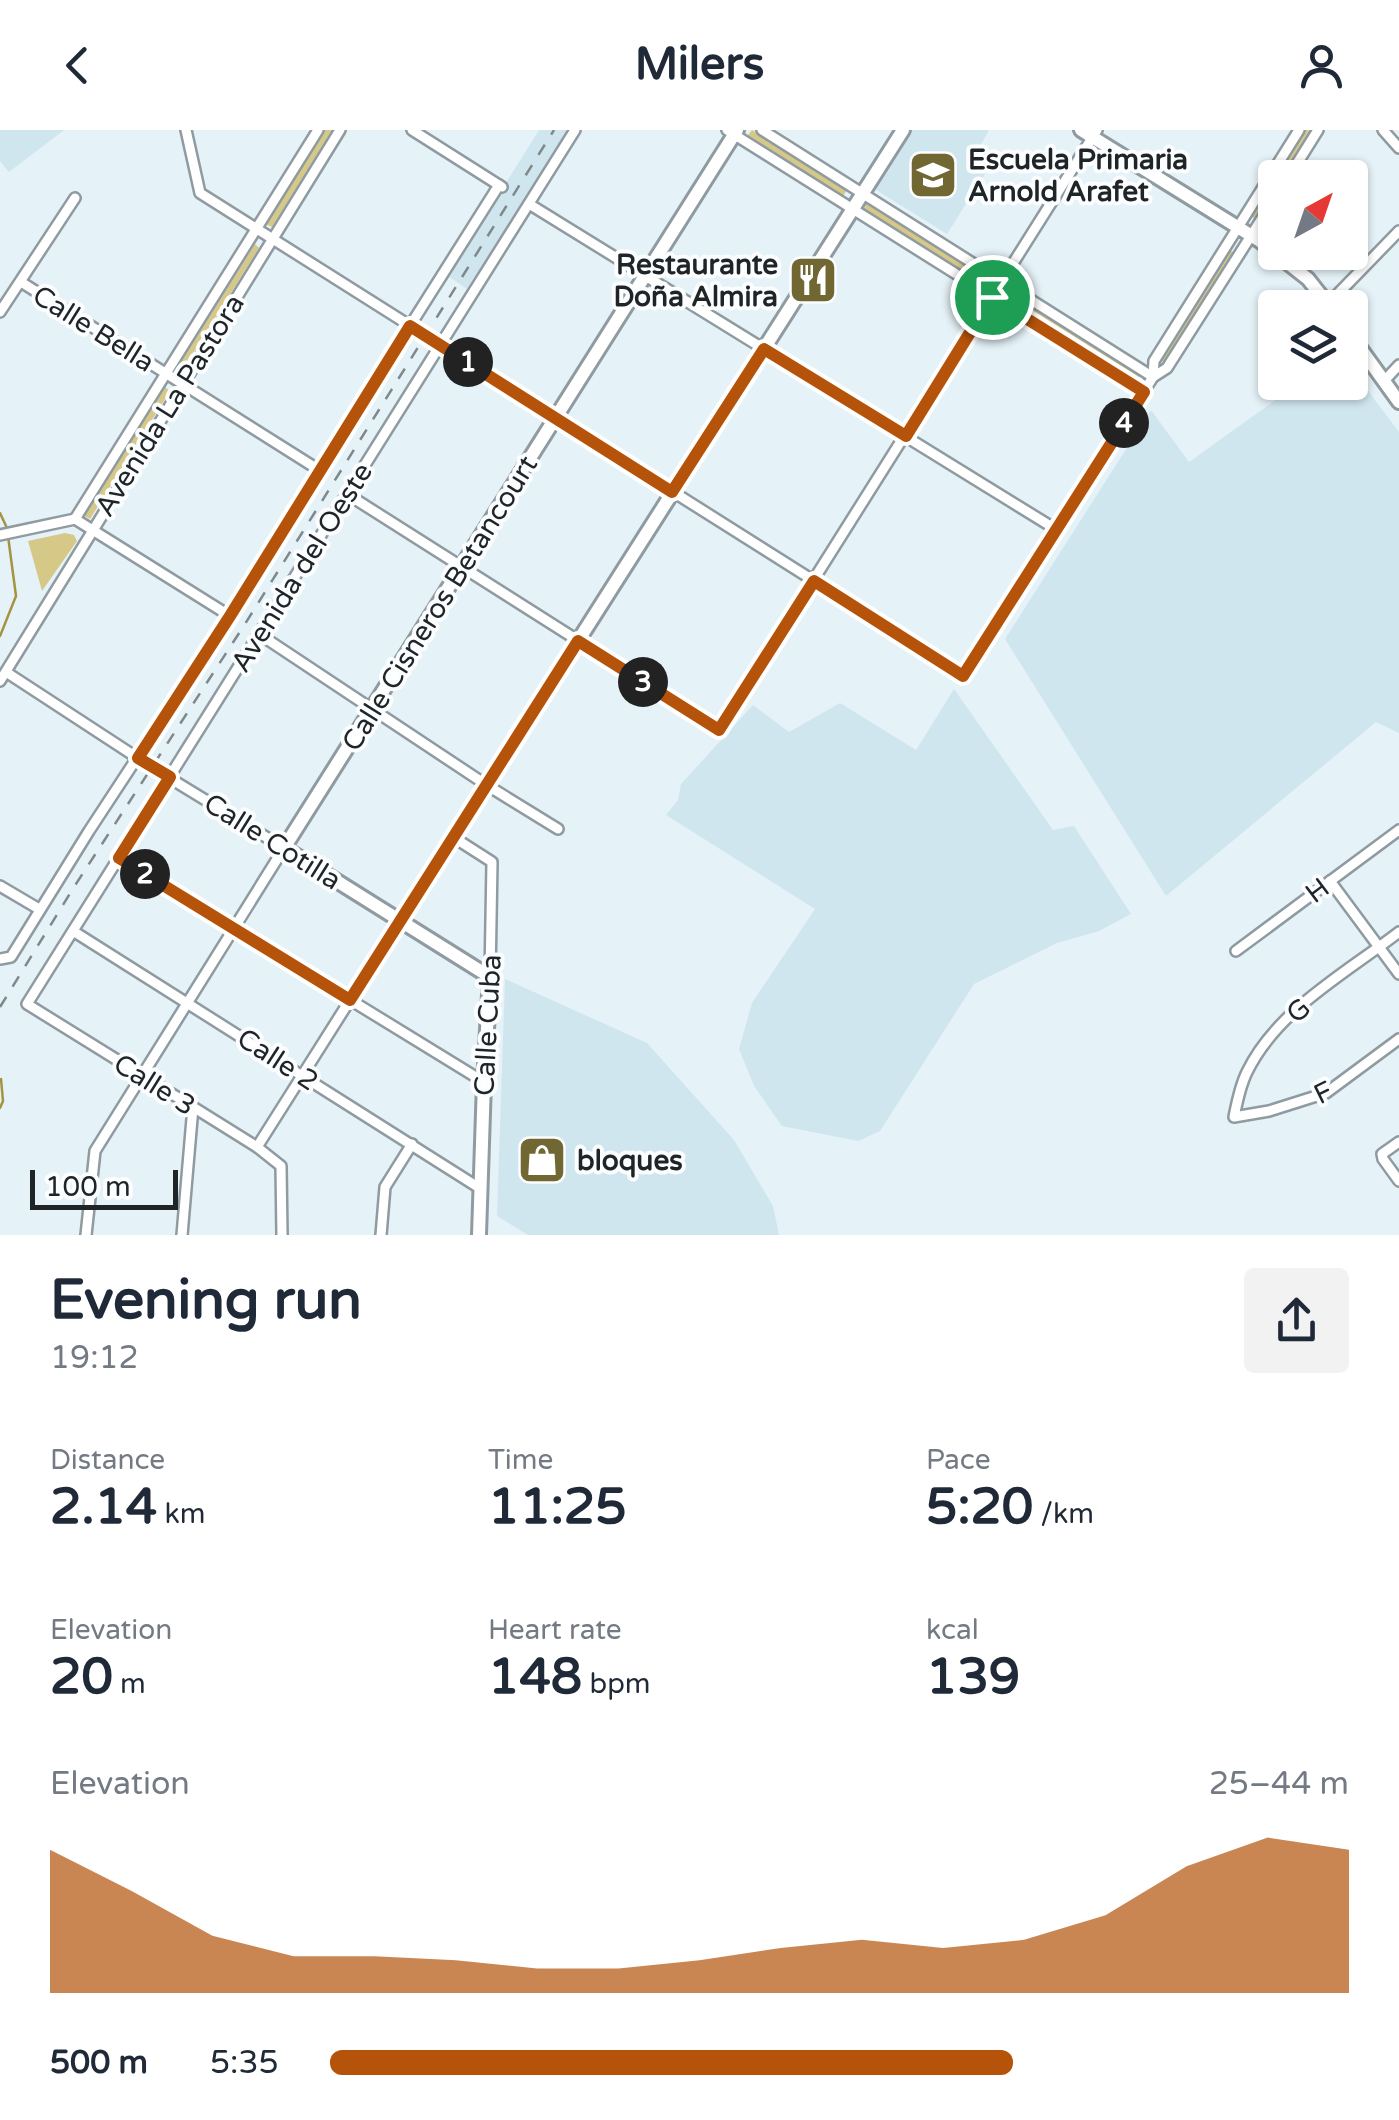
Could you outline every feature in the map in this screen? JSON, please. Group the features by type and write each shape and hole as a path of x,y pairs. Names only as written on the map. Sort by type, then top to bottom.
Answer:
{"street":[{"path":"186,130 200,193 963,676 1153,378 1167,368 1258,225"},
{"name":"Avenida La Pastora","path":"75,519 318,130"},
{"name":"Avenida La Pastora","path":"3,677 340,130"},
{"name":"Avenida del Oeste","path":"0,960 11,956 501,186 412,130"},
{"name":"Avenida del Oeste","path":"27,1004 575,130"},
{"path":"762,130 1153,378"},
{"path":"256,1147 902,130"},
{"path":"1153,378 1154,361 1299,130"},
{"path":"1299,160 1318,130"},
{"path":"1383,130 1399,148"},
{"path":"732,131 1144,392"},
{"name":"Calle Cisneros Betancourt","path":"86,1235 94,1152 732,131"},
{"path":"347,494 719,730 1002,282 1090,132 1251,236 1294,267 1315,290"},
{"path":"0,312 75,198"},
{"path":"529,204 1057,530"},
{"path":"1345,290 1399,231"},
{"name":"Calle Bella","path":"21,282 319,470"},
{"path":"1368,359 1399,402"},
{"path":"1384,381 1399,365"},
{"path":"0,535 75,519 230,616"},
{"path":"259,634 558,828"},
{"name":"Calle Cotilla","path":"3,677 490,977"},
{"name":"H","path":"1236,950 1399,830"},
{"name":"Calle Cuba","path":"453,837 492,862 479,1235"},
{"path":"119,858 484,1082"},
{"path":"1330,881 1399,974"},
{"path":"0,886 38,909"},
{"name":"Calle 2","path":"73,931 481,1189"},
{"name":"G","path":"1234,1116 1246,1073 1272,1034 1310,999 1399,932"},
{"name":"Calle 3","path":"27,1004 194,1106 282,1166 282,1235"},
{"name":"F","path":"1234,1116 1269,1111 1326,1093 1399,1039"},
{"path":"182,1235 194,1106"},
{"path":"1399,1142 1382,1154 1399,1181"},
{"path":"381,1235 385,1187 412,1144"}],"shaded area":[{"path":"0,130 64,130 9,172 0,161"},
{"path":"325,130 332,130 272,227 265,224"},
{"path":"539,130 567,130 467,289 448,276"},
{"path":"752,130 847,190 843,196 748,135"},
{"name":"Escuela Primaria Arnold Arafet","path":"910,130 989,130 980,146 996,156 947,234 873,188"},
{"path":"1304,130 1314,130 1295,160 1285,160"},
{"path":"1258,201 1257,220 1249,215"},
{"path":"867,203 991,280 987,286 864,209"},
{"path":"255,244 259,248 181,373 176,370"},
{"path":"1228,249 1236,254 1166,364 1158,359"},
{"path":"1007,291 1141,374 1138,379 1004,296"},
{"path":"165,387 170,391 90,519 84,516"},
{"path":"1368,391 1399,432 1399,733 1376,722 1166,896 1005,639 1151,410 1189,462 1275,400 1368,400"},
{"path":"65,533 74,535 77,541 42,591 28,541"},
{"path":"954,689 1053,830 1074,826 1131,914 1099,931 1057,943 974,984 880,1131 858,1141 782,1126 754,1086 739,1049 752,1003 815,909 666,815 678,800 681,784 753,705 789,732 840,703 916,750"},
{"path":"505,979 647,1043 734,1140 773,1206 779,1235 528,1235 497,1216"}],"waterway":[{"path":"0,513 7,528"},
{"path":"0,636 16,596 8,536"},
{"path":"0,1108 1,1079"}],"railway":[{"path":"0,1007 554,130"}],"place":[{"name":"Escuela Primaria Arnold Arafet","path":"933,175"},
{"name":"Restaurante Doña Almira","path":"813,280"},
{"name":"bloques","path":"542,1160"}],"route":[{"path":"992,297 1144,392 963,676 814,581 719,730 578,641 350,1000 119,858 170,777 138,758 410,326 672,492 764,349 906,436 992,297"}]}
